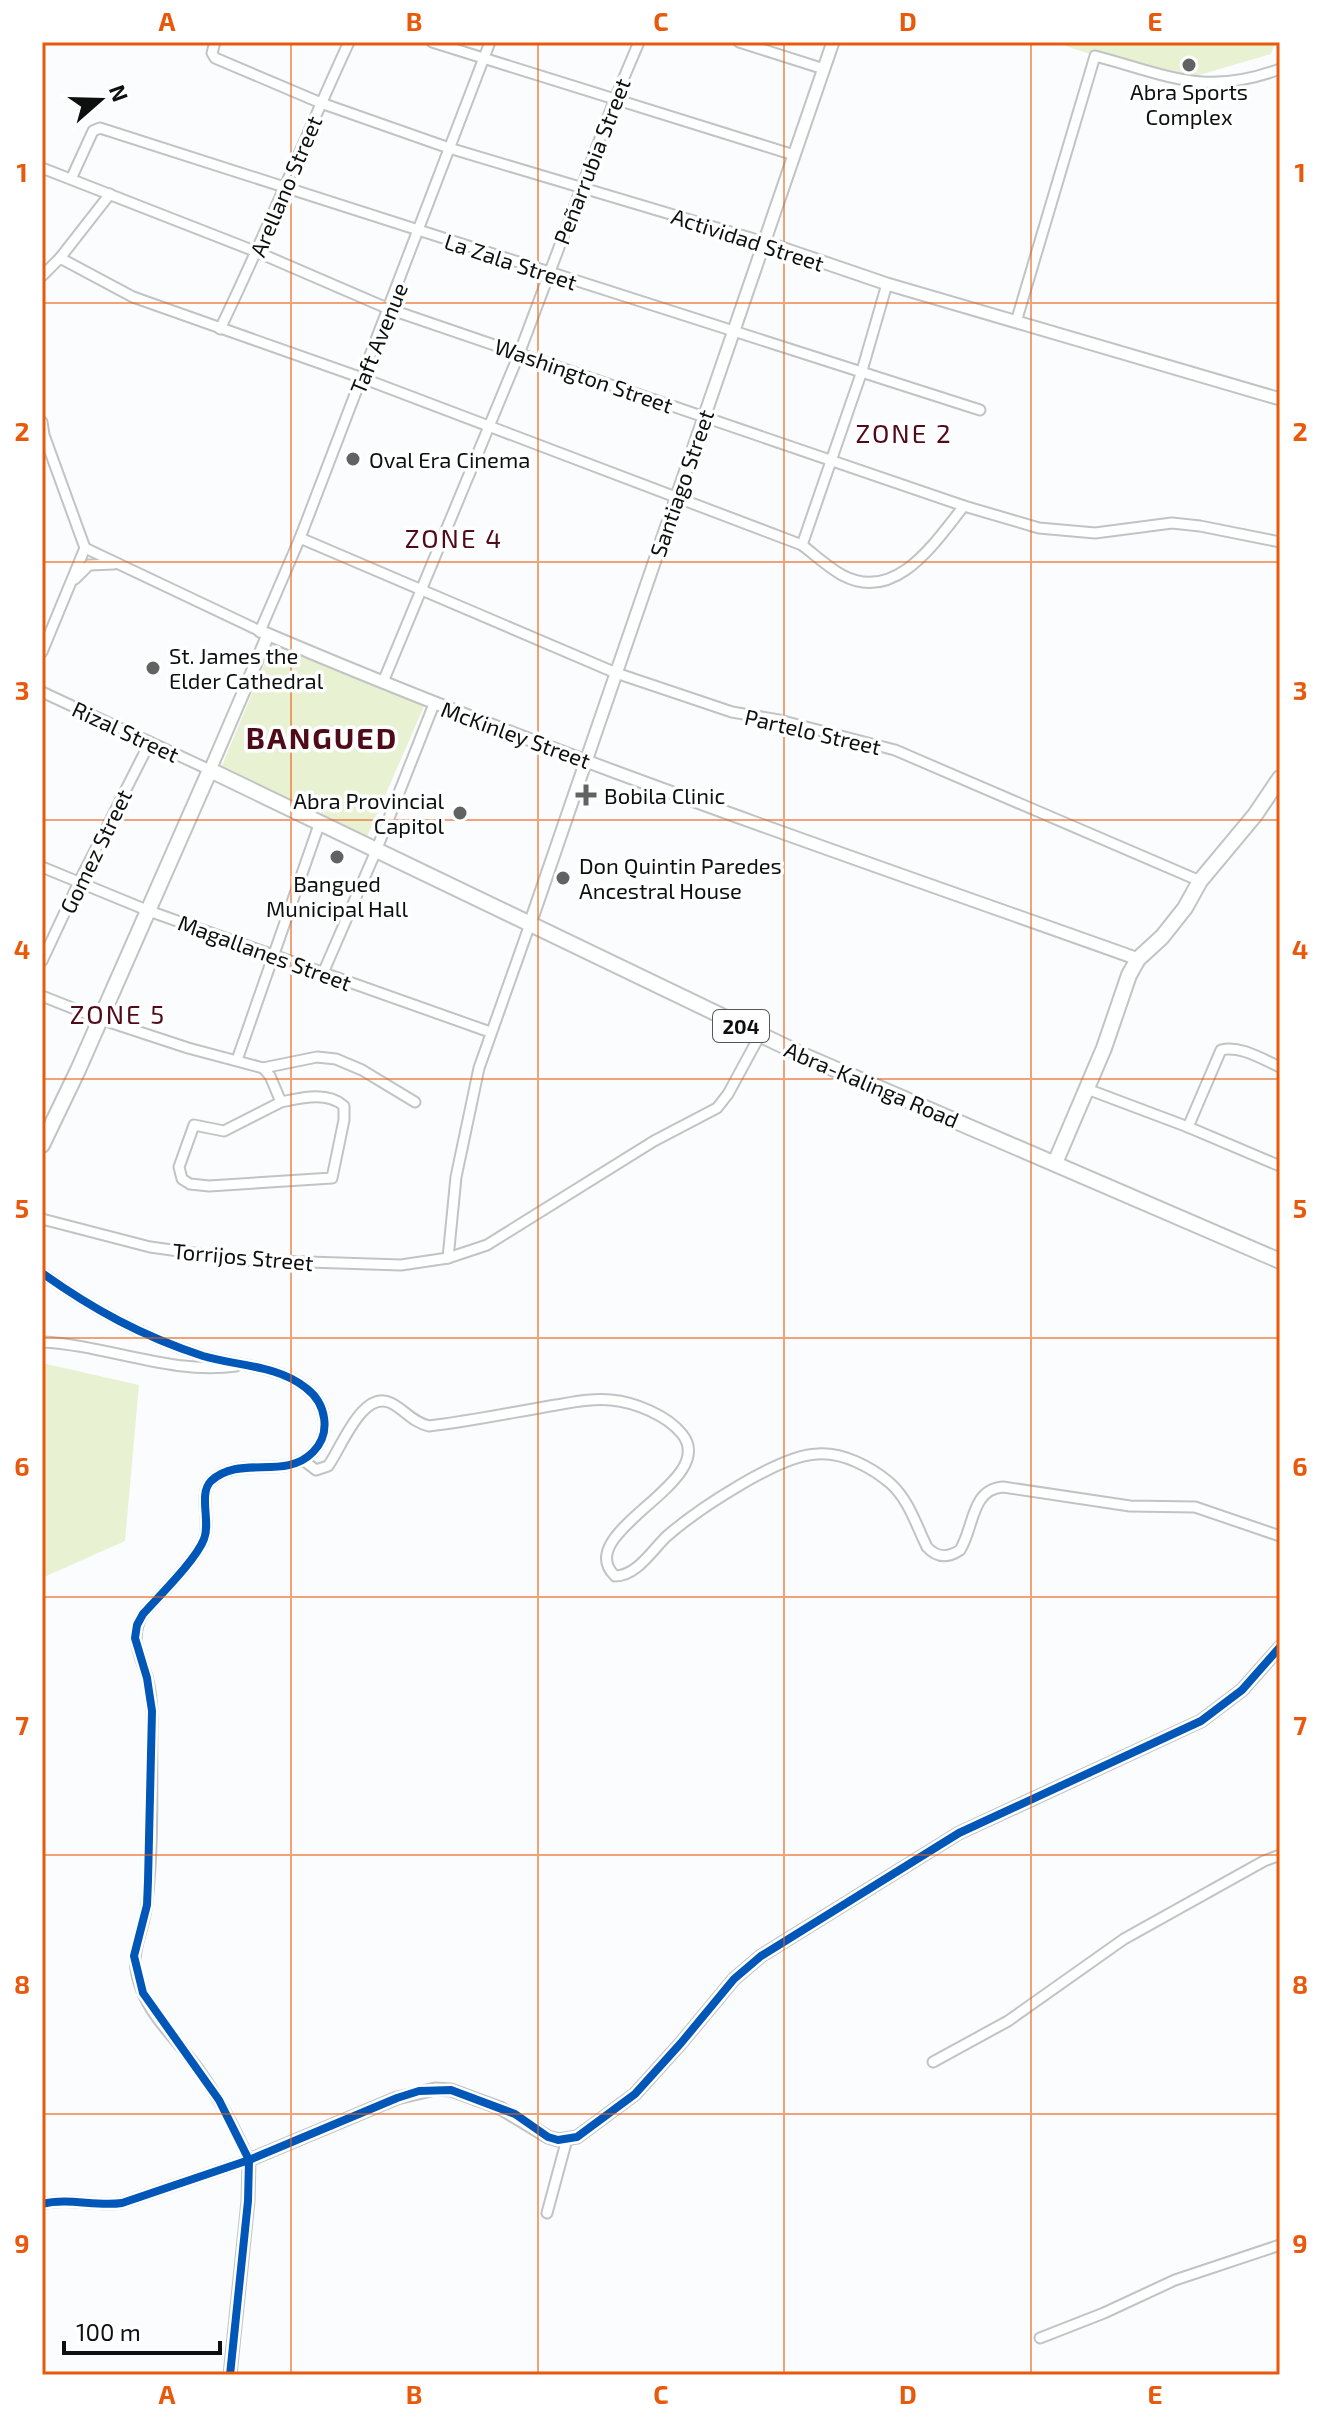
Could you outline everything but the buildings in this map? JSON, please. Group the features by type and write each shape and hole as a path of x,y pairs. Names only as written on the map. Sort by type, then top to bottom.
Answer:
{"main road":[{"name":"Abra-Kalinga Road","path":"210,770 760,1035 1280,1261"},
{"name":"Taft Avenue","path":"42,1145 210,770"},
{"path":"1055,1163 1138,959 1162,937 1185,908 1200,881 1255,815 1280,778"}],"street":[{"name":"Actividad Street","path":"215,42 213,56 222,62 321,103 449,148 764,242 887,284 1280,399"},
{"name":"Arellano Street","path":"220,329 349,42"},
{"path":"432,42 794,155"},
{"name":"Taft Avenue","path":"210,770 420,231 490,42"},
{"name":"Peñarrubia Street","path":"383,682 519,354 581,186 639,42"},
{"path":"739,42 824,69"},
{"name":"Santiago Street","path":"530,924 833,42"},
{"path":"1016,322 1095,56 1195,84 1241,81 1280,69"},
{"name":"La Zala Street","path":"71,179 93,131 100,128 980,410"},
{"name":"Washington Street","path":"42,168 257,252 389,309 964,506 1039,528 1095,533 1172,523 1280,542"},
{"path":"42,276 110,194"},
{"path":"60,258 133,297 362,378 802,545 842,575 872,582 900,576 929,551 964,506"},
{"path":"802,545 861,374 887,284"},
{"path":"42,422 85,548 42,652"},
{"name":"Partelo Street","path":"300,538 616,673 732,712 779,720 895,750 1200,881"},
{"name":"McKinley Street","path":"85,548 264,633 434,704 1138,959"},
{"path":"69,587 89,565 118,564"},
{"name":"Rizal Street","path":"42,692 210,770"},
{"path":"323,973 376,851 434,704"},
{"name":"Gomez Street","path":"42,961 150,742"},
{"path":"237,1060 320,822"},
{"name":"Magallanes Street","path":"42,867 149,911 490,1032"},
{"path":"448,1258 458,1166 479,1068 530,924"},
{"path":"42,996 188,1048 263,1068 317,1057 336,1059 362,1070 415,1102"},
{"name":"Torrijos Street","path":"42,1219 150,1247 244,1260 401,1265 448,1258 487,1245 654,1141 717,1108 760,1035"},
{"path":"1188,1127 1221,1050 1240,1051 1280,1067"},
{"path":"263,1068 270,1076 281,1102"},
{"path":"1087,1089 1280,1166"},
{"path":"304,1097 328,1098 344,1106 332,1178 209,1186 195,1185 182,1179 179,1167 194,1125 223,1131 281,1102 304,1097"},
{"path":"42,1273 115,1321 191,1352 287,1376 303,1385 321,1404 324,1429 321,1442 303,1460 289,1467 231,1470 209,1482 206,1489 208,1522 204,1542 143,1614 135,1638 151,1693 152,1711 147,1905 134,1956 136,1973 147,2001 219,2100 249,2160 248,2201 230,2375"},
{"path":"42,1342 169,1365 212,1369 241,1365"},
{"path":"303,1460 316,1470 328,1466 357,1416 366,1407 383,1401 392,1404 418,1424 429,1426 593,1399 628,1403 674,1426 690,1448 689,1458 674,1480 614,1538 607,1556 608,1565 615,1576 622,1576 635,1568 683,1522 711,1503 760,1475 797,1458 817,1453 851,1459 890,1483 904,1500 927,1547 941,1556 960,1550 980,1499 986,1492 1003,1487 1130,1506 1195,1507 1280,1536"},
{"path":"42,2204 62,2201 109,2205 122,2203 249,2160 397,2098 435,2089 451,2090 492,2104 515,2114 548,2137 567,2139 584,2133 623,2105 681,2043 734,1979 761,1956 959,1833 1201,1721 1242,1690 1280,1647"},
{"path":"933,2062 1008,2021 1124,1939 1280,1855"},
{"path":"547,2213 567,2139"},
{"path":"1040,2338 1175,2280 1280,2245"}],"green space":[{"name":"Abra Sports Complex","path":"1054,42 1275,42 1271,54 1196,76 1090,54"},
{"path":"273,643 426,702 366,839 221,768"},
{"path":"42,1363 139,1385 125,1541 42,1578"}],"cycle path":[{"path":"42,1273 100,1310 159,1340 203,1356 270,1370 295,1380 313,1394 324,1418 323,1436 319,1444 302,1460 276,1467 235,1469 211,1481 205,1493 206,1532 200,1548 143,1614 135,1638 147,1678 152,1711 147,1905 134,1956 143,1993 219,2100 249,2160 248,2201 230,2375"},
{"path":"42,2204 62,2201 122,2203 249,2160 419,2091 451,2090 515,2114 548,2137 558,2140 577,2137 635,2094 734,1979 761,1956 959,1833 1201,1721 1242,1690 1280,1647"}],"place":[{"name":"Abra Sports Complex","path":"1189,65"},
{"name":"Oval Era Cinema","path":"353,459"},
{"name":"St. James the Elder Cathedral","path":"153,668"},
{"name":"Bobila Clinic","path":"586,795"},
{"name":"Abra Provincial Capitol","path":"460,813"},
{"name":"Bangued Municipal Hall","path":"337,857"},
{"name":"Don Quintin Paredes Ancestral House","path":"563,878"}],"district":[{"name":"ZONE 2","path":"904,432"},
{"name":"ZONE 4","path":"454,537"},
{"name":"BANGUED","path":"322,737"},
{"name":"ZONE 5","path":"118,1013"}]}
